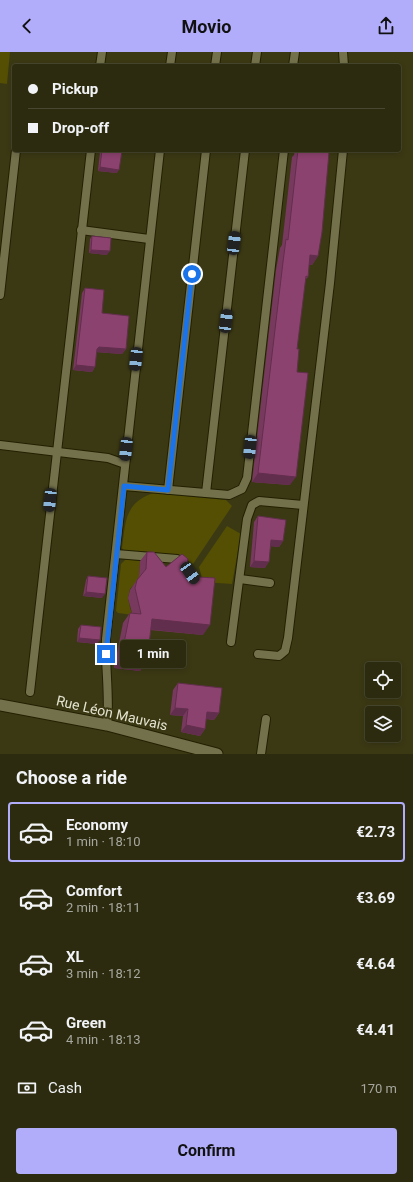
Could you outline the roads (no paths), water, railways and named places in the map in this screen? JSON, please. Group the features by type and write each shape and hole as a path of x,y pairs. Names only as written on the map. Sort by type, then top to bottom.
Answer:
{"street":[{"name":"Rue Léon Mauvais","path":"0,705 107,725 217,754"}],"lane":[{"path":"100,64 102,52"},
{"path":"170,64 172,52"},
{"path":"215,64 217,52"},
{"path":"255,64 257,52"},
{"path":"293,64 295,52"},
{"path":"344,52 344,64"},
{"path":"0,295 16,152"},
{"path":"30,692 90,152"},
{"path":"107,725 108,710 105,670 106,639 160,152"},
{"path":"168,490 206,152"},
{"path":"206,493 245,152"},
{"path":"124,486 229,495 242,489 247,478 284,152"},
{"path":"258,654 280,656 285,651 330,283 343,152"},
{"path":"81,230 150,239"},
{"path":"0,446 108,458 125,464"},
{"path":"230,642 236,593 240,580 247,519 252,505 260,501 303,505"},
{"path":"116,554 177,559 184,564 196,581"},
{"path":"240,580 270,584"},
{"path":"261,754 266,719"}]}
